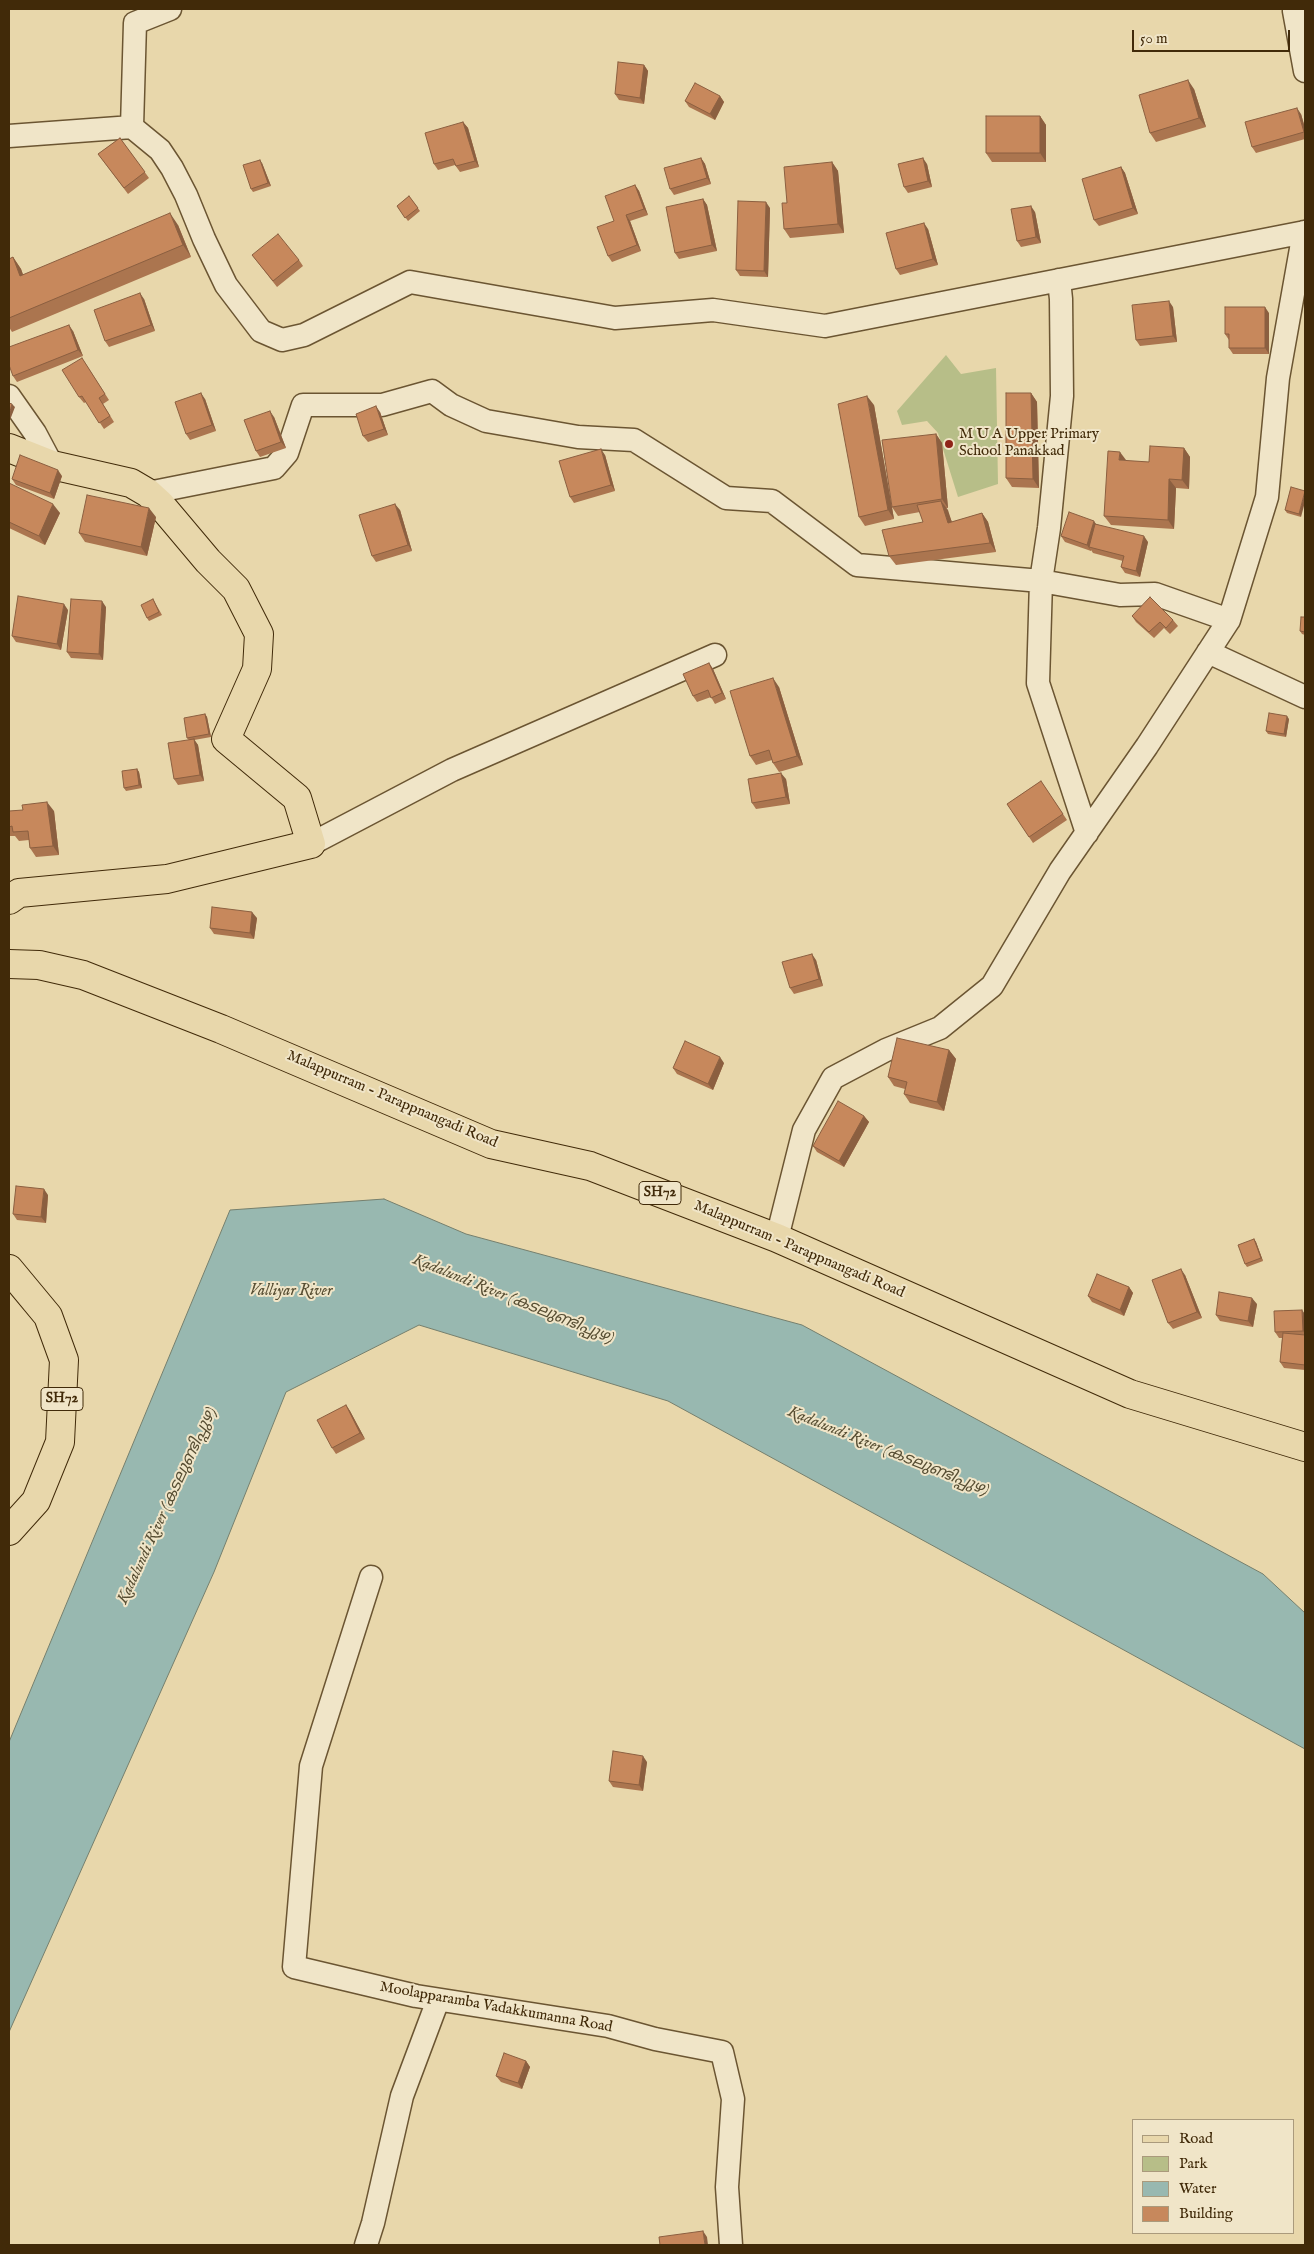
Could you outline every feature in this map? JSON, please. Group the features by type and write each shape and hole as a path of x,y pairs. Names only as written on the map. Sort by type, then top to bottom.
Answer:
{"main road":[{"path":"9,448 52,465 130,483 148,493 160,504 208,561 236,589 259,634 257,669 226,739 297,798 311,844 167,879 19,893 9,900"},
{"name":"Malappurram - Parappnangadi Road","path":"9,964 39,965 83,975 220,1029 491,1144 590,1166 777,1238 1130,1394 1305,1448"},
{"name":"SH72","path":"9,1269 48,1316 64,1360 60,1442 36,1501 9,1531"}],"street":[{"path":"132,127 134,23 170,9"},
{"path":"1294,11 1305,72"},
{"path":"9,136 132,127 160,150 172,168 226,285 262,331 282,340 304,335 410,282 615,318 713,310 825,326 1305,232 1278,378 1267,497 1229,620 1060,871 992,986 940,1028 886,1050 834,1078 804,1130 777,1238"},
{"path":"1059,280 1061,299 1062,396 1049,528 1041,581 1038,683 1087,833"},
{"path":"148,493 274,468 287,453 303,405 382,405 432,391 451,405 486,420 578,437 634,440 726,498 772,501 857,566 1041,581 1120,595 1155,594 1229,620"},
{"path":"9,396 35,433 52,465"},
{"path":"1208,652 1305,697"},
{"path":"311,844 452,770 715,655"},
{"name":"Moolapparamba Vadakkumanna Road","path":"371,1577 311,1766 294,1967 438,2000 608,2026 655,2039 722,2052 733,2099 727,2187 731,2245"},
{"path":"366,2245 373,2223 402,2096 438,2000"}],"green space":[{"path":"946,355 961,374 996,368 998,484 958,497 938,433 927,421 902,425 897,411"}],"water":[{"name":"Valliyar River","path":"384,1199 466,1234 802,1325 1263,1574 1305,1613 1305,1749 668,1401 419,1325 286,1392 214,1572 9,2032 9,1742 230,1210"}],"building":[{"path":"618,62 644,65 640,98 615,94"},
{"path":"1188,80 1199,118 1150,133 1139,95"},
{"path":"695,83 720,96 710,114 685,101"},
{"path":"1297,108 1304,132 1252,147 1245,122"},
{"path":"986,116 1040,116 1040,153 986,153"},
{"path":"463,122 475,161 456,166 453,159 434,164 425,133"},
{"path":"120,138 145,172 124,188 98,154"},
{"path":"701,158 707,178 670,189 664,168"},
{"path":"923,158 928,181 904,187 898,164"},
{"path":"260,160 268,183 251,189 243,165"},
{"path":"832,162 838,224 784,229 782,203 787,203 784,167"},
{"path":"1121,167 1133,208 1094,220 1082,179"},
{"path":"635,185 644,209 626,215 637,245 608,256 597,227 614,221 605,196"},
{"path":"409,196 418,208 405,218 397,206"},
{"path":"703,199 712,245 675,253 666,207"},
{"path":"738,201 766,202 764,271 736,270"},
{"path":"1031,206 1036,237 1017,241 1011,209"},
{"path":"170,213 183,245 9,318 9,259 13,257 20,276"},
{"path":"924,223 933,259 896,269 886,233"},
{"path":"278,234 299,260 273,281 252,255"},
{"path":"140,293 151,325 105,341 94,310"},
{"path":"1169,301 1173,336 1136,340 1132,305"},
{"path":"1225,307 1265,307 1265,348 1229,348 1229,334 1225,334"},
{"path":"69,325 78,350 13,376 9,365 9,347"},
{"path":"82,358 105,394 99,398 110,416 99,423 82,396 79,397 62,370"},
{"path":"201,393 212,425 186,434 175,402"},
{"path":"1006,393 1031,393 1033,479 1006,478"},
{"path":"867,396 888,510 859,517 838,404"},
{"path":"9,403 12,404 9,415"},
{"path":"376,406 384,429 363,436 356,414"},
{"path":"270,411 281,442 256,451 244,420"},
{"path":"936,434 942,499 892,507 882,440"},
{"path":"1150,446 1184,448 1182,480 1169,479 1168,520 1104,516 1108,451 1120,452 1119,460 1149,462"},
{"path":"601,449 611,485 570,497 559,461"},
{"path":"20,455 58,470 50,493 12,479"},
{"path":"9,483 53,504 39,536 9,522"},
{"path":"1291,487 1305,491 1299,514 1285,510"},
{"path":"87,495 149,508 141,547 79,533"},
{"path":"941,501 948,523 982,513 990,543 889,556 882,530 923,522 917,505"},
{"path":"395,504 408,545 372,556 359,515"},
{"path":"1069,512 1094,521 1087,545 1061,536"},
{"path":"1095,524 1144,536 1136,571 1121,567 1124,556 1089,547"},
{"path":"18,596 64,604 57,644 12,636"},
{"path":"1150,597 1173,620 1166,628 1160,622 1149,632 1132,616"},
{"path":"71,599 102,601 99,654 67,652"},
{"path":"153,599 159,612 147,618 141,605"},
{"path":"1301,617 1305,617 1305,632 1300,631"},
{"path":"709,663 722,693 711,698 708,690 693,696 683,674"},
{"path":"773,678 797,756 773,763 769,750 750,756 730,691"},
{"path":"1269,713 1287,716 1284,734 1266,731"},
{"path":"205,714 209,734 187,738 184,718"},
{"path":"194,739 200,775 174,779 168,743"},
{"path":"137,769 139,785 124,788 122,771"},
{"path":"781,773 786,797 752,803 748,779"},
{"path":"1041,781 1063,814 1029,837 1007,804"},
{"path":"47,802 53,846 30,848 28,831 13,832 12,826 9,827 9,811 23,810 22,805"},
{"path":"212,907 252,912 250,933 210,928"},
{"path":"812,954 819,979 790,988 782,962"},
{"path":"897,1038 949,1050 937,1102 904,1094 907,1082 888,1077"},
{"path":"685,1041 720,1057 708,1084 673,1068"},
{"path":"838,1101 864,1116 839,1161 813,1146"},
{"path":"16,1186 44,1189 41,1217 13,1214"},
{"path":"1254,1239 1261,1258 1245,1264 1238,1245"},
{"path":"1181,1269 1197,1312 1168,1323 1152,1280"},
{"path":"1097,1274 1129,1287 1120,1310 1088,1296"},
{"path":"1219,1292 1252,1298 1248,1321 1216,1315"},
{"path":"1302,1310 1303,1331 1275,1332 1274,1311"},
{"path":"1283,1333 1305,1335 1305,1365 1280,1362"},
{"path":"346,1405 360,1433 332,1448 317,1420"},
{"path":"613,1751 643,1756 639,1785 609,1781"},
{"path":"504,2053 526,2061 518,2083 496,2076"},
{"path":"703,2231 705,2245 660,2245 659,2237"}],"place":[{"name":"M U A Upper Primary School Panakkad","path":"949,444"}],"water label":[{"name":"Kadalundi River (കടലുണ്ടിപ്പുഴ)","path":"513,1300"},
{"name":"Kadalundi River (കടലുണ്ടിപ്പുഴ)","path":"888,1452"},
{"name":"Kadalundi River (കടലുണ്ടിപ്പുഴ)","path":"168,1506"}]}
